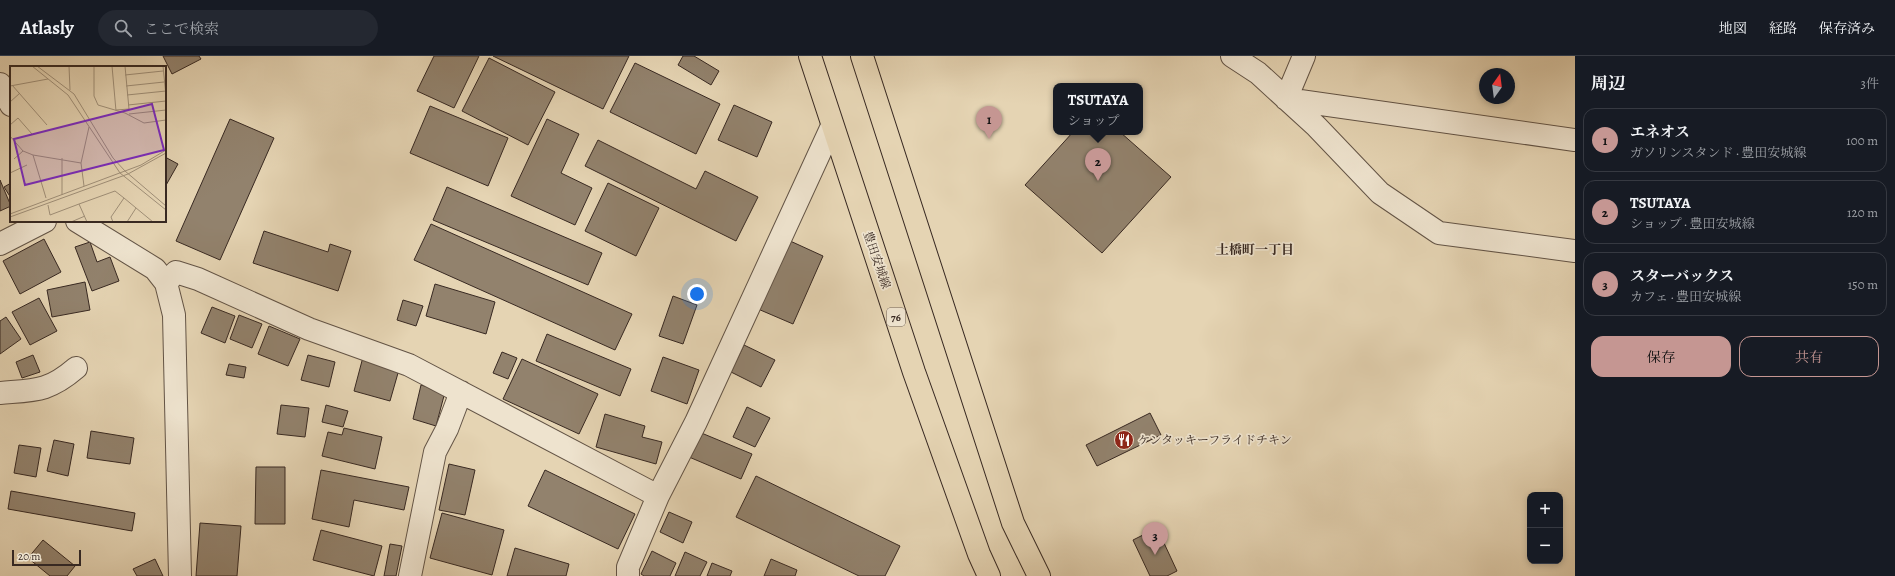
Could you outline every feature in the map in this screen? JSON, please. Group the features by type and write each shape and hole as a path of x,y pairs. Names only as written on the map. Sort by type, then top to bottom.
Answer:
{"main road":[{"name":"豊田安城線","path":"810,56 914,372 979,554 989,576"},
{"path":"862,56 1012,523 1040,576"}],"street":[{"path":"1232,56 1258,73 1316,126 1380,193 1439,233 1575,251"},
{"path":"1286,99 1304,56"},
{"path":"0,84 10,103"},
{"path":"1286,99 1575,140"},
{"path":"628,576 628,567 658,496 696,422 832,126"},
{"path":"0,244 43,222"},
{"path":"79,222 156,269 166,283 174,315 180,576"},
{"path":"166,283 176,272 198,279 309,329 409,365 658,496"},
{"path":"0,393 44,389 62,381 76,368"},
{"path":"410,576 434,452 447,429 461,392"}],"building":[{"path":"163,56 199,56 201,59 172,74"},
{"path":"434,56 479,56 454,108 417,91"},
{"path":"493,56 629,56 603,109"},
{"path":"683,56 694,56 719,71 711,85 678,65"},
{"path":"489,58 555,92 528,145 462,111"},
{"path":"635,63 720,104 696,154 610,112"},
{"path":"734,105 772,122 757,157 718,140"},
{"path":"430,106 508,138 488,186 410,153"},
{"path":"230,119 274,138 220,260 176,241"},
{"path":"547,119 579,134 561,173 592,188 575,225 511,196"},
{"path":"1070,135 1123,135 1171,177 1102,253 1025,185"},
{"path":"598,140 696,189 705,171 758,197 736,241 585,166"},
{"path":"166,158 178,164 166,185"},
{"path":"0,180 10,206 0,211"},
{"path":"608,183 659,208 636,256 585,231"},
{"path":"10,184 10,196 4,187"},
{"path":"447,187 602,253 588,285 433,220"},
{"path":"431,224 632,314 615,350 414,260"},
{"path":"264,231 328,252 330,244 351,251 338,291 253,263"},
{"path":"44,239 61,272 20,294 3,261"},
{"path":"788,240 823,256 793,324 758,309"},
{"path":"90,242 97,262 110,257 119,281 92,291 75,247"},
{"path":"85,282 90,310 52,317 47,290"},
{"path":"435,284 495,302 486,334 426,316"},
{"path":"673,296 697,305 683,344 659,336"},
{"path":"39,298 57,331 30,345 12,312"},
{"path":"403,300 423,306 416,326 397,320"},
{"path":"212,307 235,316 225,343 201,333"},
{"path":"239,315 262,324 252,348 230,339"},
{"path":"6,317 21,339 0,354 0,321"},
{"path":"269,326 300,339 288,366 258,354"},
{"path":"547,334 631,369 620,396 536,361"},
{"path":"744,345 775,360 761,387 731,372"},
{"path":"502,352 517,358 508,379 493,373"},
{"path":"33,355 40,372 22,378 16,362"},
{"path":"308,355 335,362 329,387 301,380"},
{"path":"363,357 400,366 390,401 354,391"},
{"path":"663,357 699,370 687,404 651,391"},
{"path":"522,359 598,394 579,434 503,399"},
{"path":"229,364 246,367 244,378 226,375"},
{"path":"421,385 445,392 436,426 413,419"},
{"path":"281,405 309,408 305,437 277,434"},
{"path":"326,405 348,411 343,427 322,422"},
{"path":"747,407 770,418 755,447 733,437"},
{"name":"ケンタッキーフライドチキン","path":"1150,413 1161,435 1097,466 1086,445"},
{"path":"605,414 645,426 642,437 662,442 656,464 596,447"},
{"path":"344,428 382,437 375,469 322,456 328,432 342,435"},
{"path":"91,431 134,438 130,464 87,458"},
{"path":"699,432 752,454 741,479 689,457"},
{"path":"54,440 74,444 68,476 47,471"},
{"path":"19,445 41,448 36,477 14,473"},
{"path":"449,464 475,470 465,515 439,510"},
{"path":"256,467 285,467 285,524 255,524"},
{"path":"321,470 409,487 404,510 354,500 349,527 312,519"},
{"path":"545,470 635,514 618,549 528,506"},
{"path":"756,476 900,546 885,576 859,576 736,517"},
{"path":"11,491 135,513 132,531 8,509"},
{"path":"669,512 692,522 683,543 660,532"},
{"path":"442,513 504,530 492,575 430,558"},
{"path":"200,523 241,526 237,576 196,576"},
{"path":"1157,528 1177,571 1167,576 1150,576 1133,540"},
{"path":"321,530 382,546 374,576 313,560"},
{"path":"43,540 75,566 67,576 50,576 28,558"},
{"path":"390,544 402,546 396,576 384,576"},
{"path":"515,548 569,564 566,576 507,576"},
{"path":"652,551 676,563 670,576 644,576 641,574"},
{"path":"685,552 707,562 700,576 675,576"},
{"path":"155,559 163,576 137,576 133,569"},
{"path":"771,559 797,570 795,576 764,576"},
{"path":"712,563 732,571 730,576 707,576"}],"place":[{"name":"エネオス","path":"989,139"},
{"name":"TSUTAYA","path":"1098,181"},
{"name":"ケンタッキーフライドチキン","path":"1124,440"},
{"name":"スターバックス","path":"1155,555"}],"district":[{"name":"土橋町一丁目","path":"1255,249"}]}
